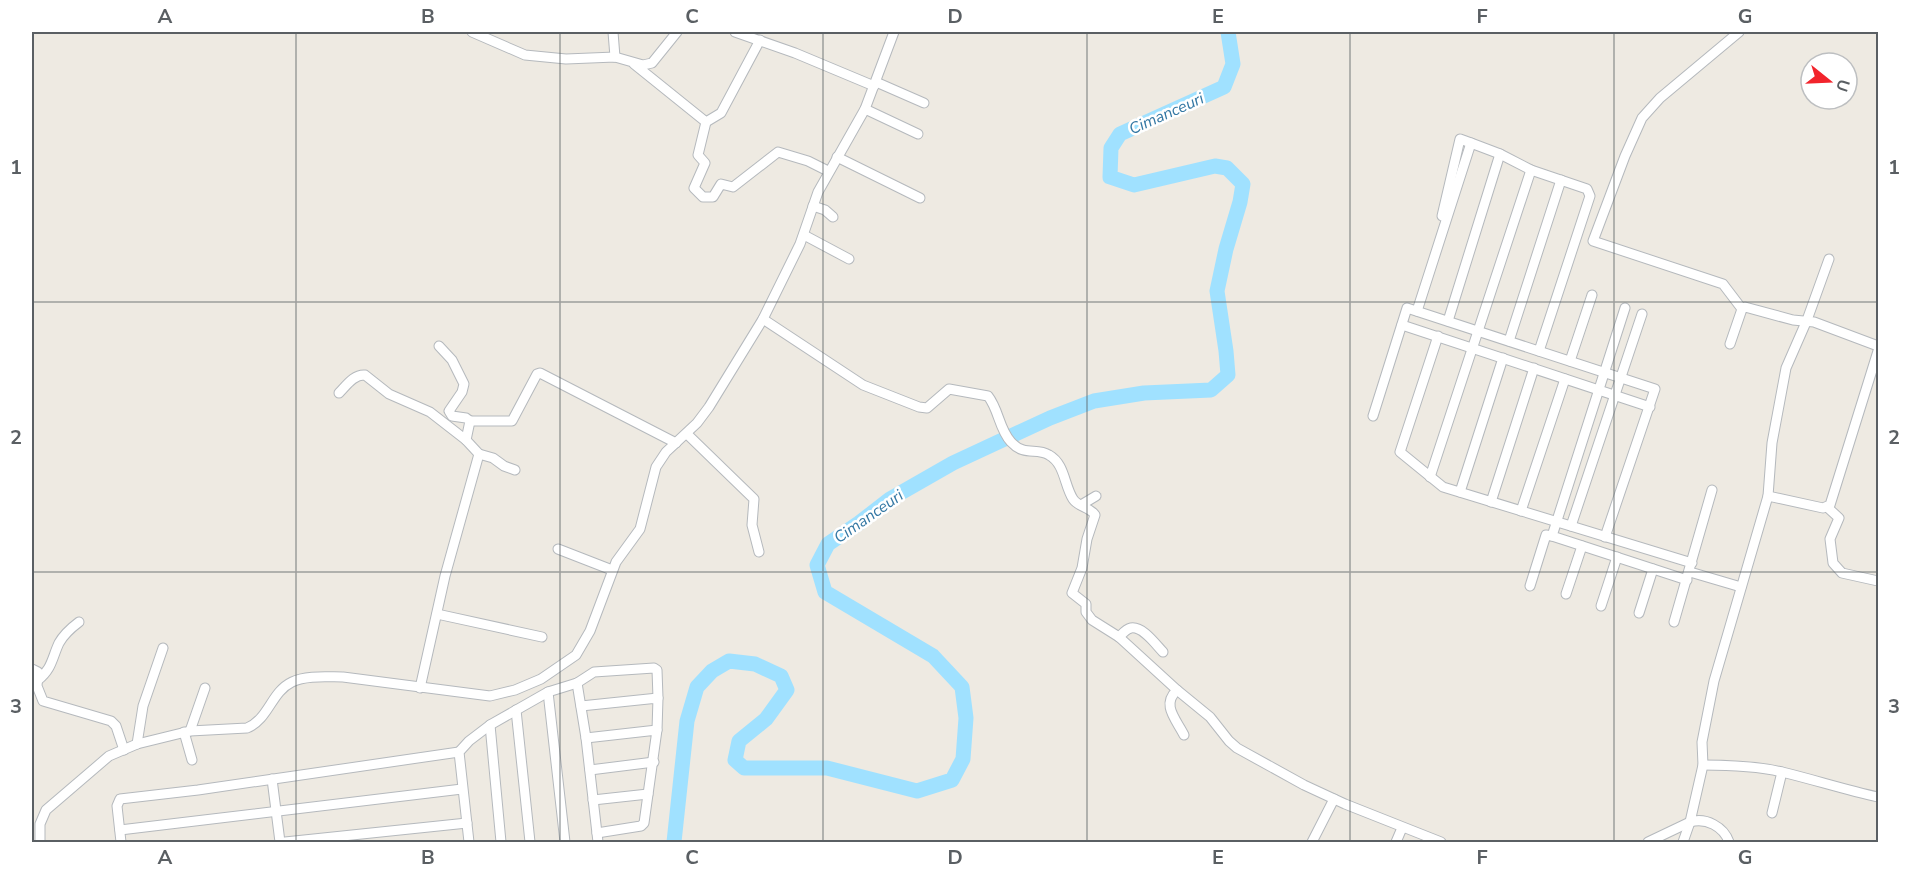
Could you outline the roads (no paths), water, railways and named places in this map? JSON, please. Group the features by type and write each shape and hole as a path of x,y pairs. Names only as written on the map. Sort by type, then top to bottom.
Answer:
{"street":[{"path":"472,32 525,55 566,59 615,57 643,65 649,64 677,32"},
{"path":"613,32 615,57"},
{"path":"735,32 924,103"},
{"path":"40,843 40,824 46,810 109,756 137,744 187,732 235,729 254,725 260,721 280,691 293,681 343,677 490,696 515,690 541,679 568,662 581,648 590,631 612,570 640,530 656,467 666,452 687,434 709,407 763,319 804,235 818,192 828,171 866,109 894,32"},
{"path":"1739,32 1660,98 1642,118 1593,241 1723,284 1742,309"},
{"path":"760,40 721,113 706,122 698,155 705,162 694,189 703,198 713,197 721,184 733,187 778,152 808,161 828,171"},
{"path":"630,60 706,122"},
{"path":"866,109 918,134"},
{"path":"1417,311 1471,143 1500,154 1531,170 1587,189 1590,196 1539,351"},
{"path":"1448,321 1500,154"},
{"path":"837,157 920,198"},
{"path":"1430,477 1531,170"},
{"path":"1509,341 1561,180"},
{"path":"813,206 825,210 833,217"},
{"path":"804,235 849,259"},
{"path":"1683,843 1690,822 1702,765 1702,742 1714,681 1768,496 1772,443 1786,368 1808,320 1829,260"},
{"path":"1570,361 1592,296"},
{"path":"1742,309 1746,307 1793,320 1808,320 1878,346"},
{"path":"1373,416 1407,308 1655,389 1605,537"},
{"path":"1552,537 1625,308"},
{"path":"1730,344 1742,309"},
{"path":"1571,526 1642,314"},
{"path":"763,319 863,385 920,408 927,408 949,389 985,394 990,398 1011,442 1025,451 1042,452 1056,460 1073,500 1092,510 1096,518 1087,539 1082,568 1072,593 1085,603 1087,614 1092,620 1119,637 1210,717 1237,748 1334,799 1441,843"},
{"path":"1402,325 1650,407"},
{"path":"1438,336 1400,452 1430,477 1443,487 1605,537 1690,572 1741,587"},
{"path":"439,346 452,360 464,384 462,392 450,407 449,413 453,416 470,421 512,421 537,374 540,373 676,443"},
{"path":"1827,507 1835,493 1843,458 1878,351"},
{"path":"1460,492 1503,358"},
{"path":"1491,502 1534,368"},
{"path":"339,393 354,378 361,374 365,375 389,394 430,412 466,440 479,454 497,460 514,470"},
{"path":"1521,511 1565,379"},
{"path":"466,440 470,421"},
{"path":"687,434 751,495 754,502 752,525 759,552"},
{"path":"420,688 445,576 479,454"},
{"path":"1674,622 1712,490"},
{"path":"1081,505 1096,496"},
{"path":"1768,496 1822,508 1827,507 1836,513 1839,518 1830,539 1833,563 1842,573 1878,581"},
{"path":"1530,586 1546,535 1653,569 1690,572"},
{"path":"1566,594 1582,546"},
{"path":"558,549 612,570"},
{"path":"1601,606 1617,557"},
{"path":"1639,613 1653,569"},
{"path":"437,614 542,637"},
{"path":"38,680 52,665 65,633 79,621"},
{"path":"1119,637 1127,629 1137,629 1162,652"},
{"path":"137,744 143,706 163,648"},
{"path":"121,843 117,806 120,799 459,752 490,725 548,692 577,682 594,672 654,668 657,670 657,730 643,825 597,838 582,706 577,682"},
{"path":"32,669 38,672 38,691 43,701 114,723 124,750"},
{"path":"192,760 187,732 206,688"},
{"path":"1177,690 1168,704 1184,735"},
{"path":"548,692 566,843"},
{"path":"582,706 658,698"},
{"path":"516,710 530,843"},
{"path":"490,725 501,843"},
{"path":"586,738 657,730"},
{"path":"459,752 469,843"},
{"path":"590,770 654,762"},
{"path":"1702,765 1752,767 1782,772 1822,784 1878,796"},
{"path":"1772,813 1782,772"},
{"path":"272,779 280,843"},
{"path":"120,830 462,789"},
{"path":"593,800 648,794"},
{"path":"1312,843 1334,799"},
{"path":"1648,843 1690,822 1702,821 1724,831 1729,843"},
{"path":"285,843 467,823"},
{"path":"1396,843 1402,828"}],"waterway":[{"name":"Cimanceuri","path":"674,842 687,721 697,687 712,671 729,661 755,664 781,676 787,690 766,719 739,741 735,760 744,768 827,768 917,791 952,780 963,759 966,718 962,687 933,656 825,592 817,565 828,544 890,499 953,463 1050,418 1094,401 1144,393 1211,390 1228,375 1217,291 1243,184 1227,168 1215,166 1134,185 1110,177 1111,148 1120,134 1224,87 1233,64 1228,32"}]}
